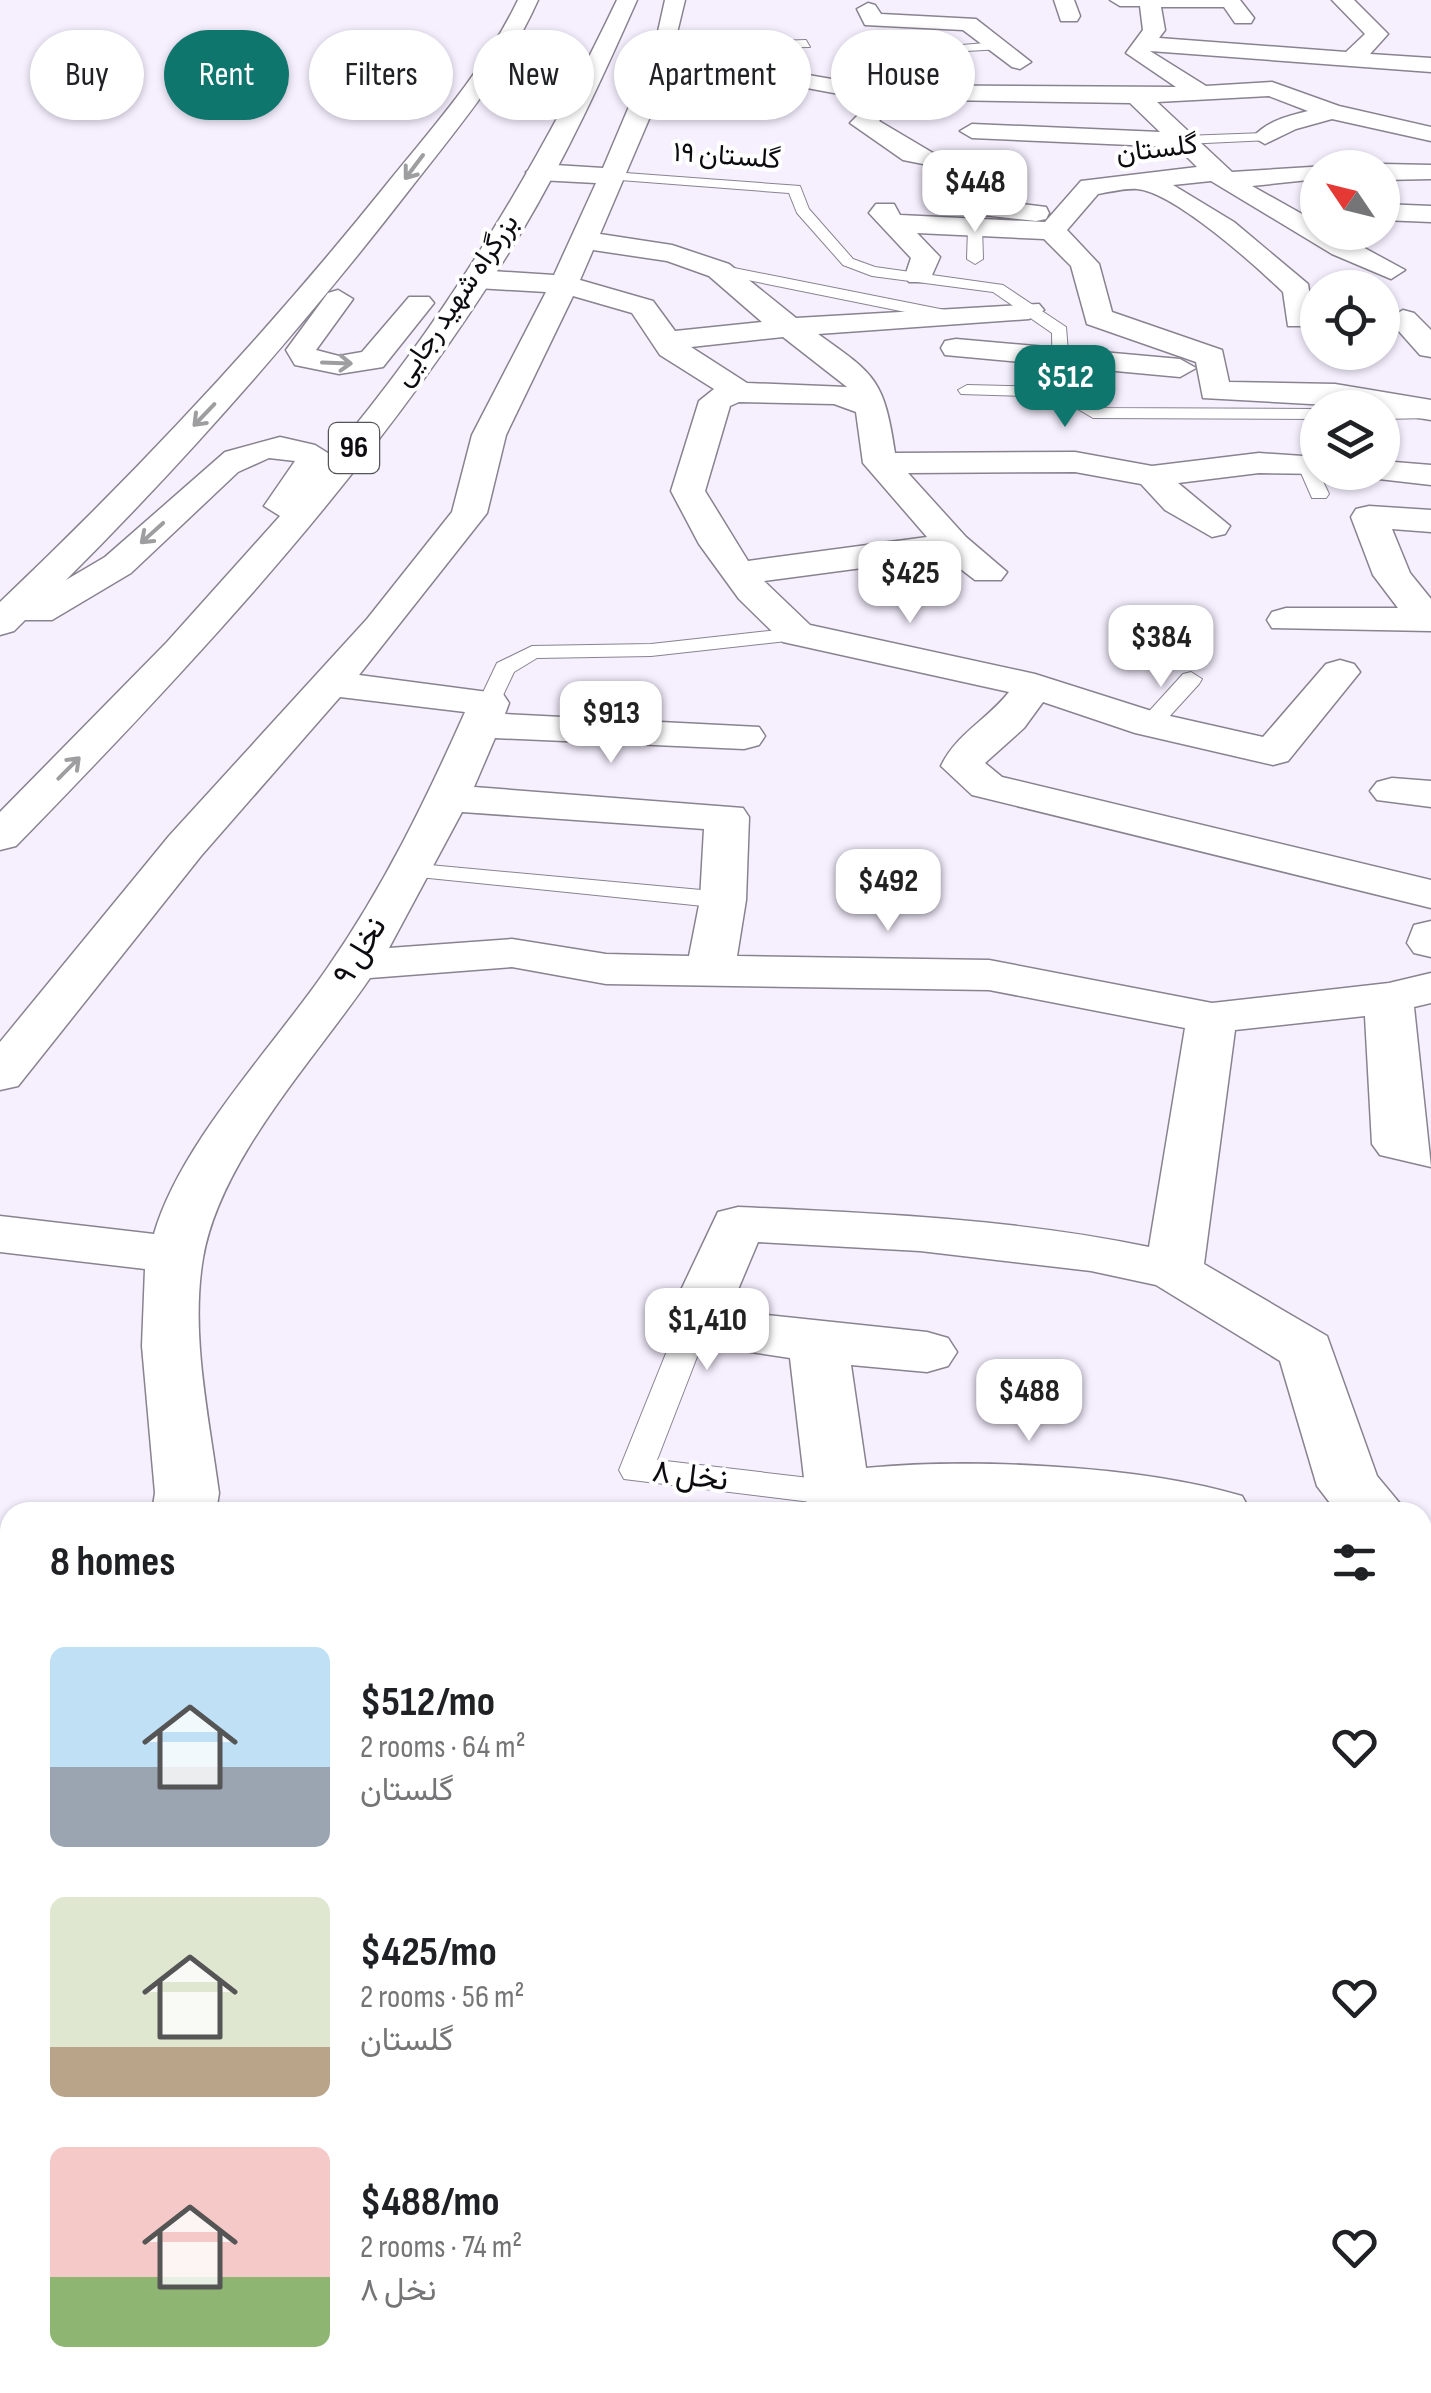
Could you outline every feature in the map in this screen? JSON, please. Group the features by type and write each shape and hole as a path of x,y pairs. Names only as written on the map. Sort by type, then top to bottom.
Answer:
{"main road":[{"path":"0,623 237,380 326,276 482,77 528,0"},
{"name":"بزرگراه شهید رجایی","path":"0,837 126,712 341,466 456,272 521,204 627,0"},
{"path":"1120,0 1230,1 1243,18"},
{"path":"1342,0 1376,34 1352,58"},
{"path":"1142,49 1154,30 1150,1"},
{"path":"868,9 873,20 968,24 1028,62 975,65"},
{"path":"1136,96 1101,64 1142,49 1429,63"},
{"name":"گلستان","path":"1142,49 1201,92"},
{"path":"596,66 614,60"},
{"path":"1201,92 1272,88 1332,112 1431,134"},
{"name":"گلستان","path":"1136,96 1201,92"},
{"path":"975,104 1072,106 1136,96"},
{"name":"گلستان","path":"1136,96 1222,176"},
{"path":"1072,106 1176,131"},
{"path":"1266,137 1287,124 1332,112"},
{"path":"0,1075 186,846 381,628 468,513 489,436 564,284 580,240 601,207 634,120"},
{"path":"865,120 862,122 886,131 900,148 911,183 923,266 976,258 1012,260"},
{"path":"952,120 948,130 1176,131"},
{"path":"911,183 998,170 979,217"},
{"path":"540,172 612,176"},
{"path":"1222,176 1300,172"},
{"path":"1400,174 1430,177"},
{"path":"1222,176 1342,248 1391,270"},
{"name":"گلستان","path":"1058,223 1090,187 1222,176"},
{"path":"1141,180 1183,198 1265,258 1298,290 1298,320"},
{"path":"911,183 979,217 1058,223 1086,264 1098,318 1152,332 1211,358 1214,391 1336,394 1431,412"},
{"path":"1400,213 1431,214"},
{"path":"580,240 672,253 719,270 753,301 859,378 872,407 880,463 952,545 988,572"},
{"path":"1049,262 1086,264"},
{"path":"326,276 340,296 301,350 306,358 339,364 360,363 381,354 456,272 564,284 643,307 666,341 737,390 714,402 688,491 739,573 798,634 1035,686 1150,724 1273,752 1340,672"},
{"path":"666,341 791,327 1029,310"},
{"path":"1403,319 1431,348"},
{"path":"956,348 1212,371"},
{"path":"732,392 838,394 872,407"},
{"path":"0,635 118,565 226,465 267,446 296,448 314,457 313,464 283,505 263,556"},
{"path":"880,463 1075,462 1152,476 1259,463 1300,473"},
{"path":"1400,473 1431,475"},
{"path":"1152,476 1177,503 1212,526"},
{"path":"1429,619 1392,575 1369,517 1431,521"},
{"path":"739,573 952,545"},
{"path":"1286,620 1429,619"},
{"path":"331,684 485,714 744,736"},
{"path":"1035,686 1009,719 970,750 962,766 987,786 1431,894"},
{"name":"نخل ۹","path":"186,1502 171,1335 176,1254 207,1180 354,964 408,870 449,798 485,714"},
{"path":"449,798 727,817 723,900 711,970"},
{"path":"1431,934 1431,944"},
{"path":"354,964 512,953 606,969 989,975 1212,1018 1410,993 1400,1144 1431,1151"},
{"path":"1212,1018 1174,1271 1306,1350 1349,1486 1365,1502"},
{"name":"نخل ۸","path":"693,1326 738,1224 920,1233 1090,1253 1174,1271"},
{"path":"0,1234 176,1254"},
{"path":"693,1326 927,1352"},
{"path":"818,1342 838,1502"},
{"path":"843,1502 932,1484 1152,1502"}],"lane":[{"path":"975,47 998,46"},
{"path":"1176,131 1266,137"},
{"name":"گلستان ۱۹","path":"612,176 795,189 802,210 848,262 872,271 923,266 997,288 1060,331 1062,392"},
{"path":"976,258 979,217"},
{"path":"719,270 944,315"},
{"path":"967,390 1062,392 1093,413 1300,414"},
{"path":"1400,413 1431,412"},
{"name":"نخل ۹","path":"485,714 504,668 532,652 651,650 798,634"},
{"path":"1150,724 1191,678"},
{"path":"408,870 723,900"},
{"name":"نخل ۸","path":"693,1326 636,1470 832,1502"}]}
